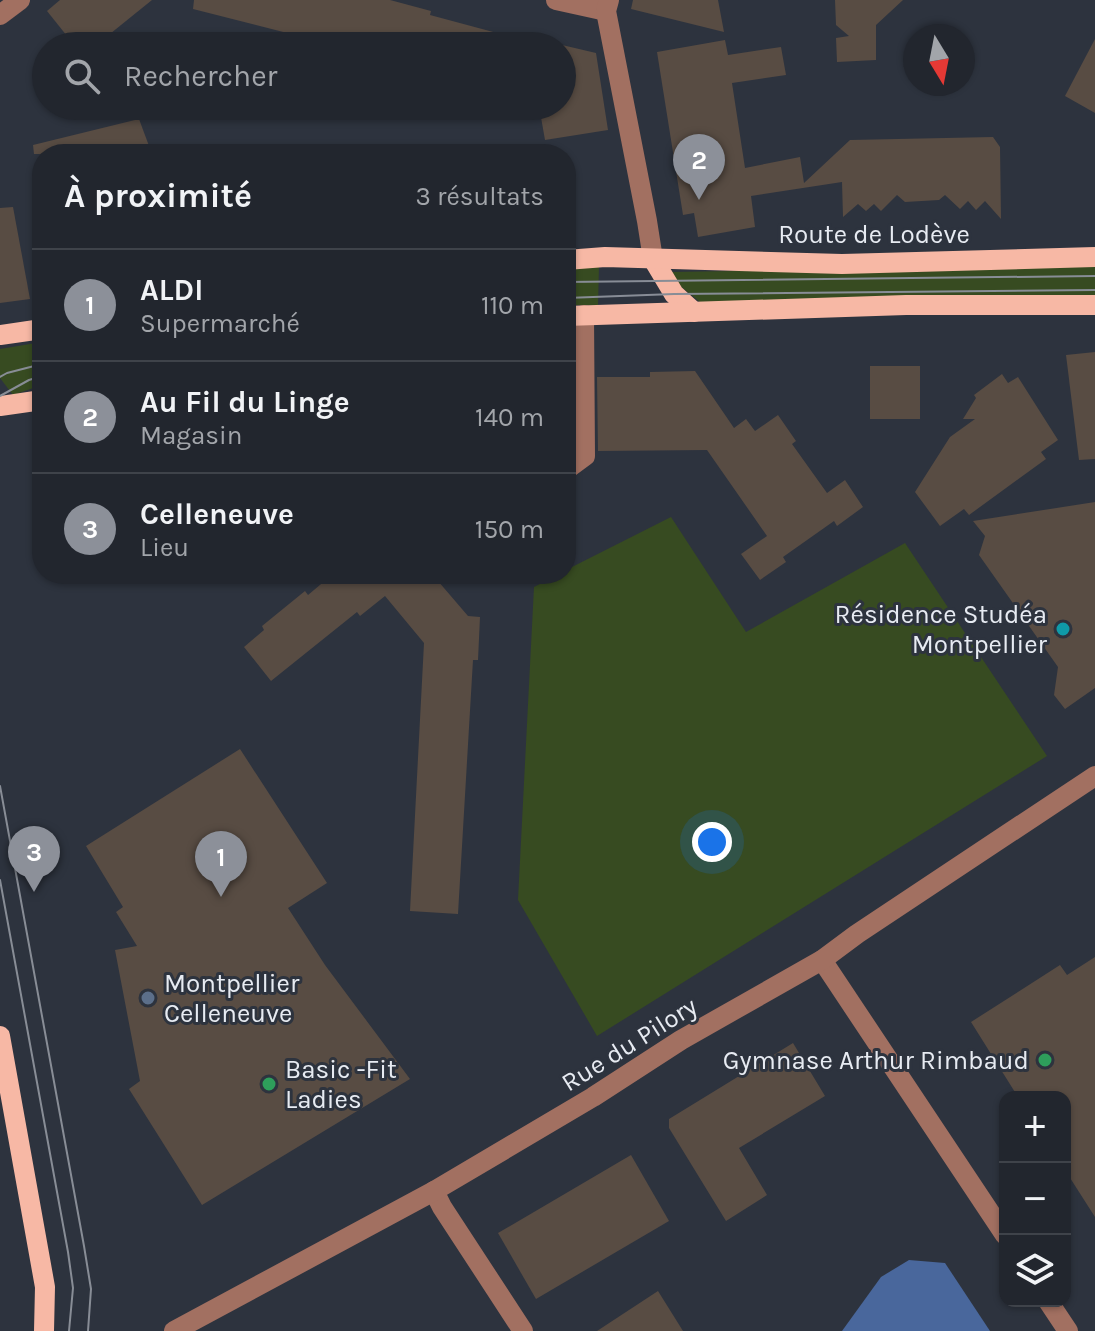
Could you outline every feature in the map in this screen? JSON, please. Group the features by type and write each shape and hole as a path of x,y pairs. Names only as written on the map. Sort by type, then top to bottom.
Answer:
{"main road":[{"name":"Route de Lodève","path":"576,259 605,257 842,264 1095,257"},
{"path":"653,259 674,294 694,312"},
{"path":"576,316 906,305 1095,305"},
{"path":"0,335 32,330"},
{"path":"0,406 32,401"},
{"path":"0,1036 45,1287 44,1331"}],"street":[{"path":"0,15 20,0"},
{"path":"556,0 608,5 653,259"},
{"path":"576,330 585,456 576,463"},
{"name":"Rue du Pilory","path":"174,1331 434,1191 593,1097 681,1040 822,960 1095,776"},
{"path":"822,960 999,1226"},
{"path":"434,1191 523,1331"},
{"path":"1052,1307 1068,1331"}],"green space":[{"path":"1095,265 1095,297 700,302 679,285 670,272"},
{"path":"599,266 598,305 576,305 576,267"},
{"path":"32,344 32,388 13,395 0,378 0,349"},
{"path":"671,517 746,632 905,543 1047,756 597,1036 518,900 534,587 540,584 576,584 576,565"}],"water":[{"path":"909,1260 945,1263 990,1331 842,1331 881,1277"}],"building":[{"path":"60,0 152,0 112,32 64,32 47,11"},
{"path":"194,0 390,0 431,11 430,15 494,32 283,32 193,9"},
{"path":"633,0 718,0 724,32 631,9"},
{"path":"835,0 903,0 876,25 876,60 837,62 836,38 849,36 836,25"},
{"path":"1095,39 1095,113 1065,96"},
{"path":"725,40 728,55 781,47 786,75 732,83 745,168 800,157 804,183 850,140 993,137 1000,147 1001,219 985,201 976,210 968,201 960,209 945,195 939,200 905,202 897,195 881,211 874,204 866,211 858,204 843,217 842,182 751,196 755,227 698,237 694,213 683,215 657,52"},
{"path":"576,48 596,53 608,130 545,140 541,120 576,120"},
{"path":"139,120 148,144 37,144"},
{"path":"13,207 30,299 0,303 0,208"},
{"path":"1095,352 1095,459 1079,460 1066,355"},
{"path":"870,366 920,366 920,419 870,419"},
{"path":"695,371 734,428 746,419 755,431 778,415 796,441 792,444 827,493 845,480 863,507 837,526 834,521 783,557 786,562 760,580 741,554 767,536 707,450 598,451 597,377 650,377 650,372"},
{"path":"1002,374 1008,383 1018,377 1058,440 1041,452 1046,459 969,515 964,509 940,526 915,492 950,437 975,419 963,419 976,398 974,395"},
{"name":"Résidence Studéa Montpellier","path":"1095,502 1095,688 1065,709 1054,695 1058,667 979,555 985,536 973,521"},
{"path":"321,584 441,584 468,616 480,617 478,660 473,660 458,914 410,911 424,643 385,596 360,616 357,612 271,681 244,647 264,630 262,626 305,591 308,595"},
{"path":"240,749 327,883 288,908 325,965 410,1079 202,1205 129,1089 140,1081 115,950 137,946 116,912 123,907 86,846"},
{"name":"Gymnase Arthur Rimbaud","path":"1095,957 1095,1217 1071,1179 1071,1091 1014,1091 971,1022 1060,965 1067,975"},
{"path":"793,1043 825,1096 739,1148 767,1195 726,1221 669,1128 669,1119"},
{"path":"631,1155 669,1221 536,1299 498,1233"},
{"path":"658,1291 683,1331 597,1331"}],"tram line":[{"path":"576,282 1095,276"},
{"path":"576,298 1095,290"},
{"path":"0,377 32,367"},
{"path":"0,396 32,379"},
{"path":"0,786 91,1289 88,1331"},
{"path":"0,880 68,1252 73,1288 69,1331"}],"place":[{"name":"Au Fil du Linge","path":"699,200"},
{"name":"Résidence Studéa Montpellier","path":"1063,629"},
{"name":"Celleneuve","path":"34,892"},
{"name":"ALDI","path":"221,897"},
{"name":"Montpellier Celleneuve","path":"148,998"},
{"name":"Gymnase Arthur Rimbaud","path":"1045,1060"},
{"name":"Basic -Fit Ladies","path":"269,1084"}]}
